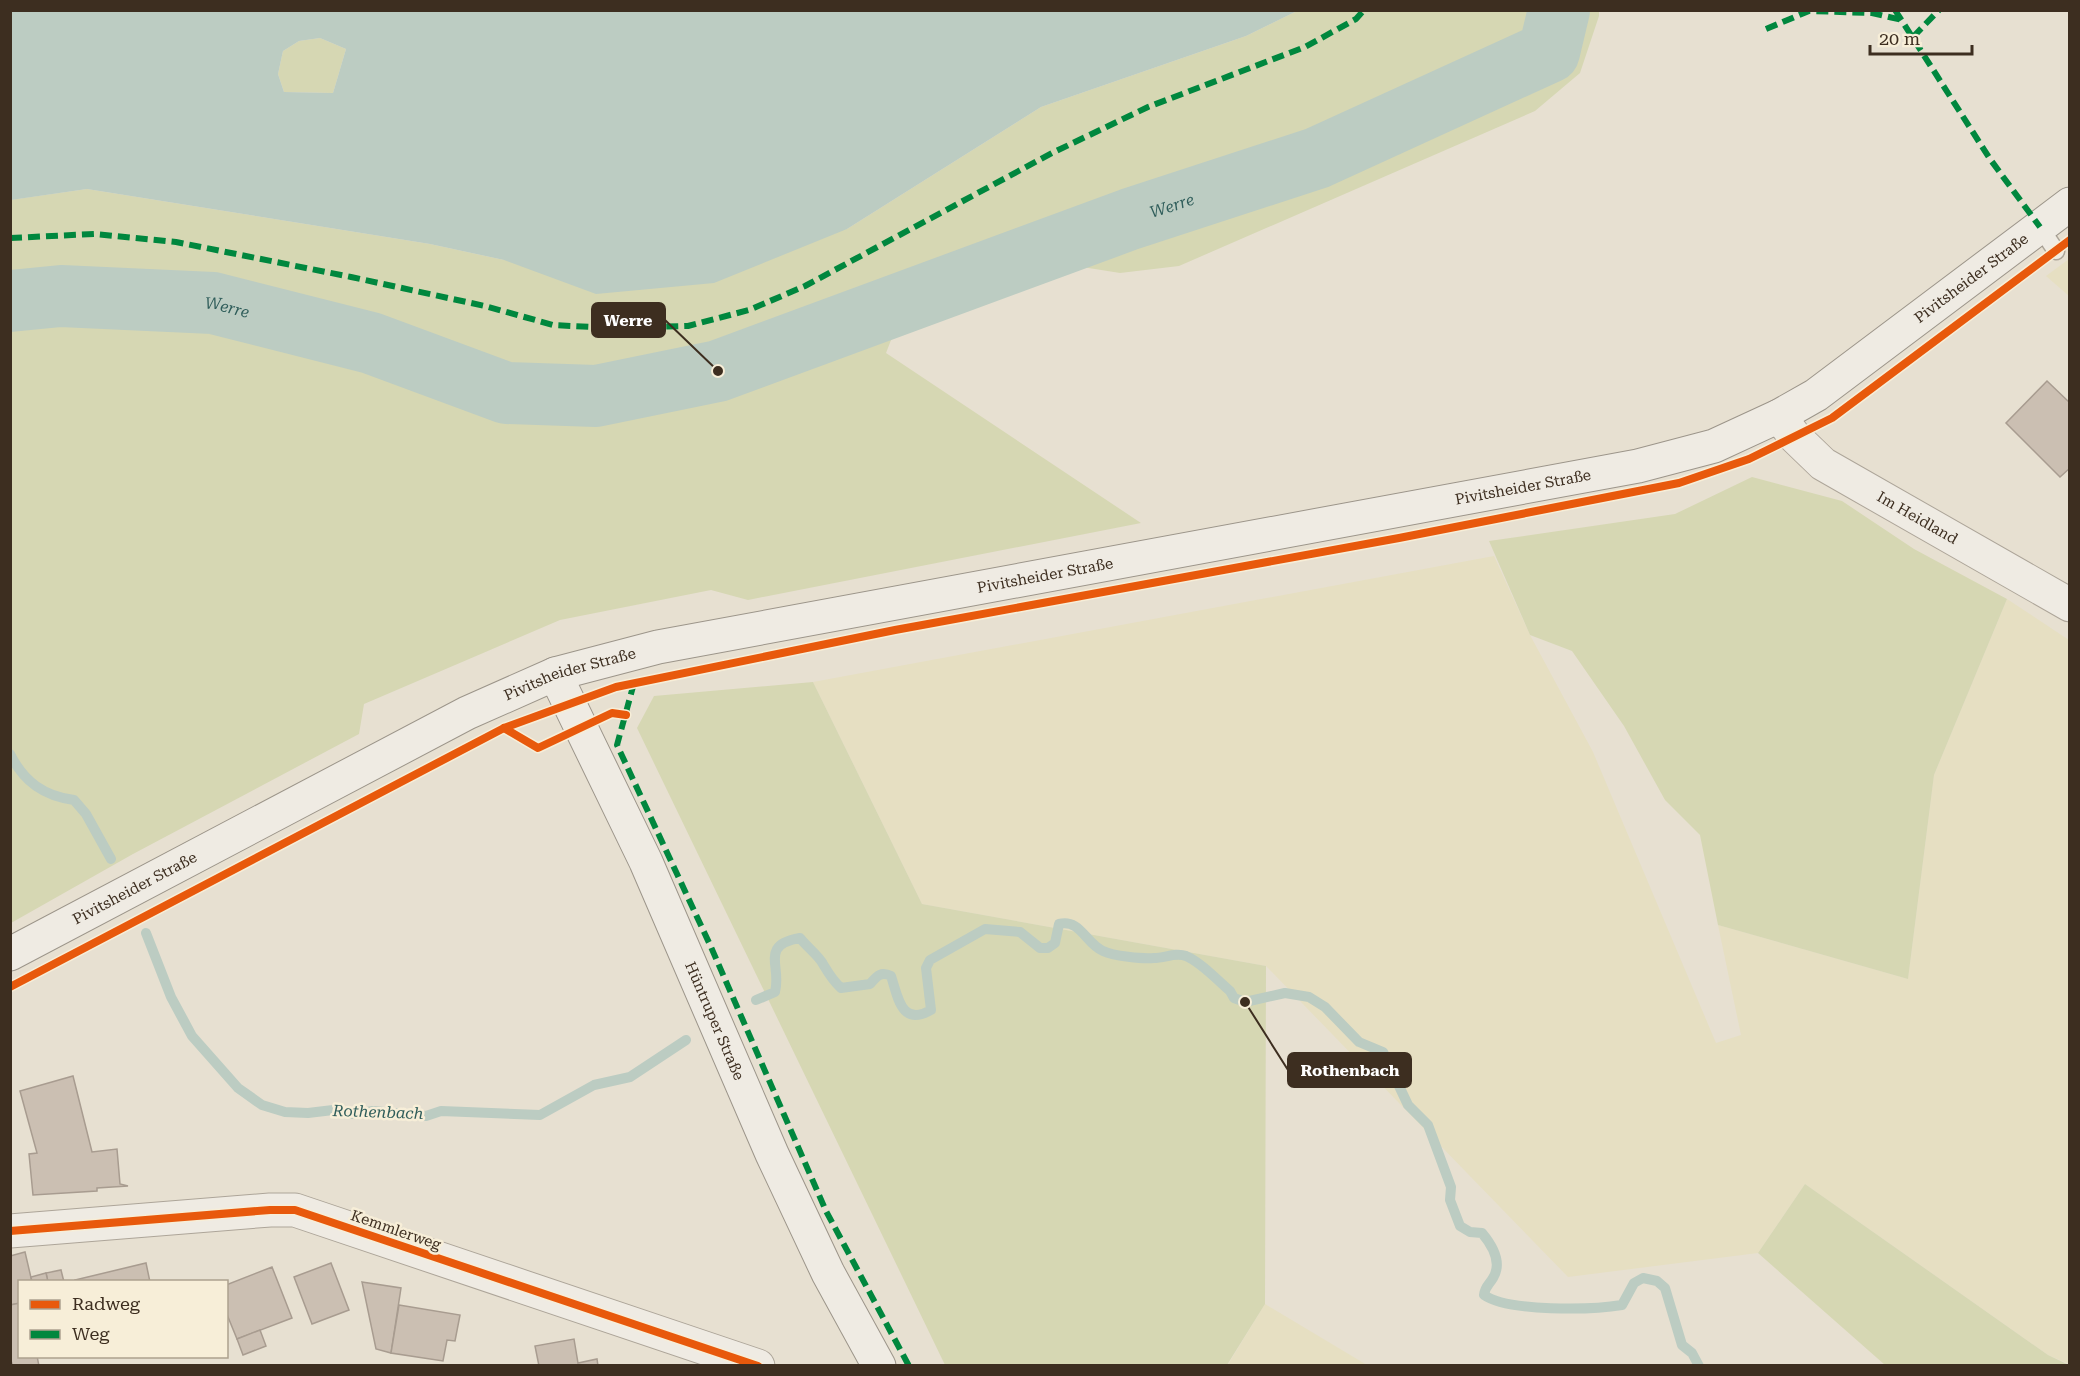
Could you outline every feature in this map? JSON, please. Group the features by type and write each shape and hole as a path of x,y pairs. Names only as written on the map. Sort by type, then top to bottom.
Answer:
{"main road":[{"name":"Pivitsheider Straße","path":"10,954 466,713 555,674 658,647 1638,466 1714,446 1779,416 1816,395 2048,239 2070,204"},
{"name":"Im Heidland","path":"1779,416 1795,437 1823,464 2070,605"},
{"name":"Hüntruper Straße","path":"555,674 646,862 772,1154 828,1273 879,1365"},
{"name":"Kemmlerweg","path":"10,1231 270,1210 295,1210 758,1365"}],"shaded area":[{"path":"11,10 1297,11 1246,36 1041,107 847,229 714,283 596,294 504,260 430,244 87,189 11,200","holes":["320,38 346,49 333,93 284,92 278,74 283,51 299,41"]},
{"path":"2069,259 2069,296 2046,276"},
{"path":"1494,556 1530,635 1593,752 1716,1043 1741,1035 1718,925 1908,979 1934,775 2007,599 2069,640 2069,1364 2048,1355 1805,1184 1758,1253 1568,1277 1266,966 922,904 813,682"},
{"path":"1265,1304 1367,1365 1227,1366"}],"green space":[{"path":"1297,11 1599,11 1599,16 1580,73 1535,111 1179,266 1120,273 1076,266 1035,276 893,335 886,353 1141,523 748,600 711,590 560,620 364,704 359,734 133,854 11,923 10,200 87,189 430,244 504,260 847,229 1041,107 1246,36"},
{"path":"320,38 346,49 333,93 284,92 278,74 283,51 299,41"},
{"path":"1752,477 1842,501 1914,549 2007,599 1934,775 1908,979 1718,925 1700,835 1665,800 1624,726 1572,651 1530,635 1489,541 1675,514"},
{"path":"813,682 922,904 1266,966 1265,1304 1227,1365 945,1365 637,728 654,696"},
{"path":"1805,1184 2048,1355 2069,1365 1885,1365 1758,1253"}],"building":[{"path":"2047,381 2070,403 2070,468 2060,477 2006,423"},
{"path":"73,1076 92,1152 117,1149 120,1184 128,1186 97,1188 97,1191 33,1195 29,1154 37,1153 20,1091"},
{"path":"25,1252 32,1280 18,1280 18,1303 10,1305 10,1256"},
{"path":"146,1263 150,1280 75,1280"},
{"path":"331,1263 349,1310 312,1324 294,1277"},
{"path":"272,1267 292,1318 237,1339 228,1317 228,1284"},
{"path":"61,1270 64,1280 48,1280 46,1273"},
{"path":"46,1273 48,1280 32,1280 31,1277"},
{"path":"362,1282 401,1288 391,1353 376,1349"},
{"path":"18,1303 18,1358 37,1358 39,1366 13,1366 10,1358 10,1305"},
{"path":"399,1305 460,1315 455,1341 447,1340 443,1361 391,1353"},
{"path":"260,1330 266,1346 243,1355 237,1339"},
{"path":"574,1339 578,1363 597,1359 598,1366 539,1366 535,1346"}],"waterway":[{"name":"Werre","path":"10,301 61,296 213,303 371,343 506,393 596,396 718,371 1130,219 1317,158 1549,52 1559,10"},
{"name":"Rothenbach","path":"10,754 28,780 36,786 53,795 74,800 86,814 111,859"},
{"name":"Rothenbach","path":"756,1000 775,992 776,951 787,941 800,938 819,958 841,988 870,984 879,975 888,975 891,976 902,1007 913,1015 921,1014 931,1010 926,968 930,960 985,929 1020,932 1040,948 1048,948 1055,943 1059,924 1066,923 1078,928 1097,947 1108,953 1143,958 1186,956 1209,972 1230,991 1234,998 1245,1002 1285,993 1309,997 1325,1007 1359,1042 1383,1052 1408,1105 1428,1125 1451,1187 1450,1200 1460,1226 1470,1232 1482,1233 1497,1260 1496,1272 1484,1295 1496,1301 1530,1307 1571,1309 1608,1307 1622,1305 1634,1283 1643,1278 1657,1281 1665,1288 1682,1345 1692,1353 1699,1366"},
{"name":"Rothenbach","path":"146,933 171,997 192,1036 238,1088 262,1105 285,1112 308,1113 333,1110 353,1114 373,1111 426,1116 441,1111 540,1115 594,1085 630,1077 686,1040"}],"marked path":[{"path":"10,238 94,234 176,242 485,306 553,325 612,328 688,326 749,310 805,286 1052,153 1148,107 1305,47 1356,19 1364,10"},
{"path":"1895,10 1990,159 2040,227"},
{"path":"1913,37 1939,10"},
{"path":"1766,29 1809,11 1872,13 1902,20"},
{"path":"634,683 617,745 711,947 826,1211 909,1366"}],"cycle path":[{"path":"10,987 504,728 616,687 895,630 1399,538 1679,483 1749,459 1832,418 2070,240"},
{"path":"504,728 538,748 612,713 626,715"},
{"path":"10,1231 270,1210 295,1210 758,1366"}],"place":[{"name":"Werre","path":"718,371"},
{"name":"Rothenbach","path":"1245,1002"}]}
